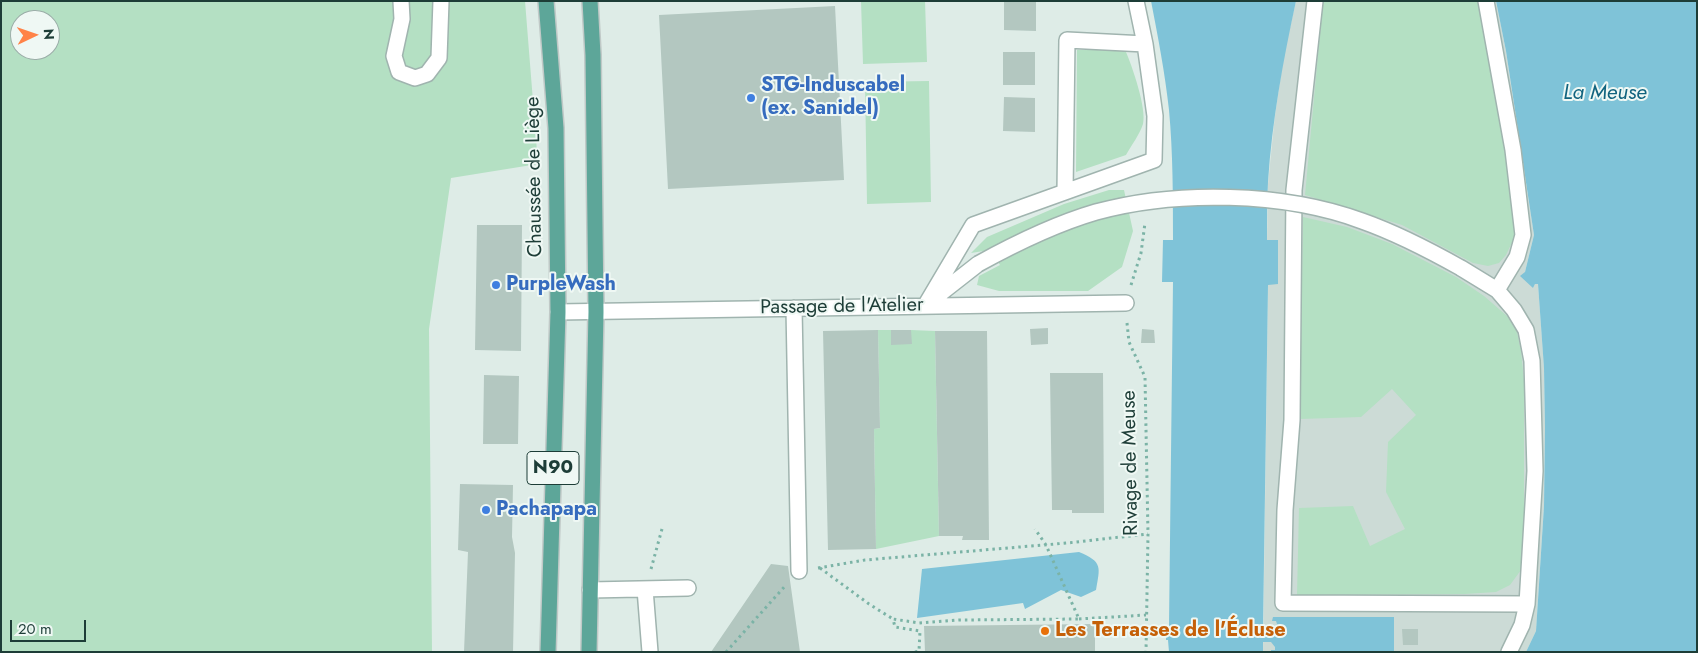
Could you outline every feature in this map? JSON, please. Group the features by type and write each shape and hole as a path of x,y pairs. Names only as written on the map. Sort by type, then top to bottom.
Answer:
{"main road":[{"name":"Chaussée de Liège","path":"546,1 556,128 558,312 549,652"},
{"name":"N90","path":"589,652 596,312 593,55 590,1"}],"street":[{"path":"401,1 402,19 394,56 399,72 415,78 427,74 439,58 441,1"},
{"path":"925,306 973,225 1154,160 1154,116 1145,44 1136,1"},
{"path":"1315,1 1294,190 1292,420 1285,510 1283,603 1527,604"},
{"path":"1486,1 1513,150 1523,235 1517,257 1497,290"},
{"path":"1065,192 1067,40 1145,44"},
{"path":"925,306 978,264 1022,240 1096,212 1179,198 1210,197 1262,200 1313,207 1361,220 1414,243 1461,268 1497,290 1514,310 1526,330 1532,361 1535,471 1527,604 1522,625 1510,652"},
{"name":"Passage de l'Atelier","path":"558,312 1126,302"},
{"path":"794,308 799,570"},
{"path":"590,590 688,588"},
{"path":"645,589 650,652"}],"path":[{"name":"Rivage de Meuse","path":"1146,216 1141,253 1126,302 1129,342 1144,377 1148,534 1146,652"},
{"path":"645,589 662,529"},
{"path":"1035,529 1046,545 1079,619"},
{"path":"726,652 799,570 865,560 1046,545 1148,534"},
{"path":"819,567 869,604 893,618 919,622 1079,619 1146,615"},
{"path":"893,618 895,627 920,631 919,651 915,652"}],"shaded area":[{"path":"1296,1 1496,1 1506,51 1534,235 1525,272 1533,288 1535,284 1538,284 1544,367 1544,506 1536,631 1526,652 1263,652 1268,284 1278,284 1278,240 1267,240 1268,184 1284,54"}],"green space":[{"path":"1,1 525,1 538,164 451,178 429,329 432,652 1,652"},
{"path":"861,1 925,1 927,62 863,64"},
{"path":"1323,1 1480,1 1497,90 1510,179 1515,236 1506,255 1499,263 1488,266 1473,263 1402,225 1305,195"},
{"path":"1120,49 1126,52 1135,77 1143,108 1143,124 1126,155 1076,172 1077,50"},
{"path":"929,81 931,202 867,204 865,82"},
{"path":"1109,190 1124,190 1133,231 1122,267 1088,291 999,291 977,285 979,276 1000,265 990,250 971,253 987,237 1064,204"},
{"path":"1303,217 1347,227 1392,244 1456,277 1484,296 1507,316 1517,332 1524,380 1524,519 1521,570 1510,585 1496,592 1465,594 1297,595 1299,508 1353,506 1370,546 1405,529 1386,492 1388,442 1416,415 1392,389 1361,417 1300,419"},
{"path":"878,330 891,330 891,344 911,344 911,330 935,331 939,536 876,549 874,429 880,428"}],"water":[{"path":"1151,1 1296,1 1272,136 1268,182 1267,240 1278,240 1278,284 1268,285 1263,629 1272,629 1277,624 1276,621 1272,621 1273,617 1394,617 1394,652 1271,652 1271,650 1275,650 1275,647 1271,642 1263,642 1263,652 1169,652 1168,640 1166,640 1166,627 1169,626 1173,282 1162,282 1163,240 1173,240 1172,175 1167,96"},
{"name":"La Meuse","path":"1496,1 1697,1 1697,652 1526,652 1536,631 1544,506 1544,368 1538,284 1535,284 1533,288 1520,276 1525,272 1534,235 1506,51"},
{"path":"1079,552 1096,562 1099,571 1096,590 1081,597 1061,590 1025,609 1023,603 917,618 922,569"}],"building":[{"path":"1004,1 1036,1 1036,31 1004,30"},
{"name":"STG-Induscabel (ex. Sanidel)","path":"835,6 844,180 668,189 659,15"},
{"path":"1003,52 1035,52 1035,85 1003,85"},
{"path":"1004,97 1035,98 1035,132 1003,131"},
{"path":"477,225 522,225 521,351 475,350"},
{"path":"1048,328 1048,344 1031,345 1030,329"},
{"path":"1142,329 1154,330 1155,343 1141,343"},
{"path":"878,330 880,428 874,429 876,549 828,550 823,331"},
{"path":"891,330 911,330 912,344 891,345"},
{"path":"935,331 987,331 989,540 962,540 963,536 939,536"},
{"path":"1050,373 1103,373 1104,513 1072,513 1072,510 1052,510"},
{"path":"484,375 519,376 518,444 483,444"},
{"path":"460,484 513,485 512,537 515,553 513,652 464,652 468,552 458,550"},
{"path":"771,564 788,566 800,652 711,652"},
{"path":"1095,624 1095,652 925,652 924,626"},
{"path":"1402,629 1418,629 1418,645 1403,645"}],"place":[{"name":"STG-Induscabel (ex. Sanidel)","path":"751,98"},
{"name":"PurpleWash","path":"496,285"},
{"name":"Pachapapa","path":"486,510"},
{"name":"Les Terrasses de l'Écluse","path":"1045,631"}]}
